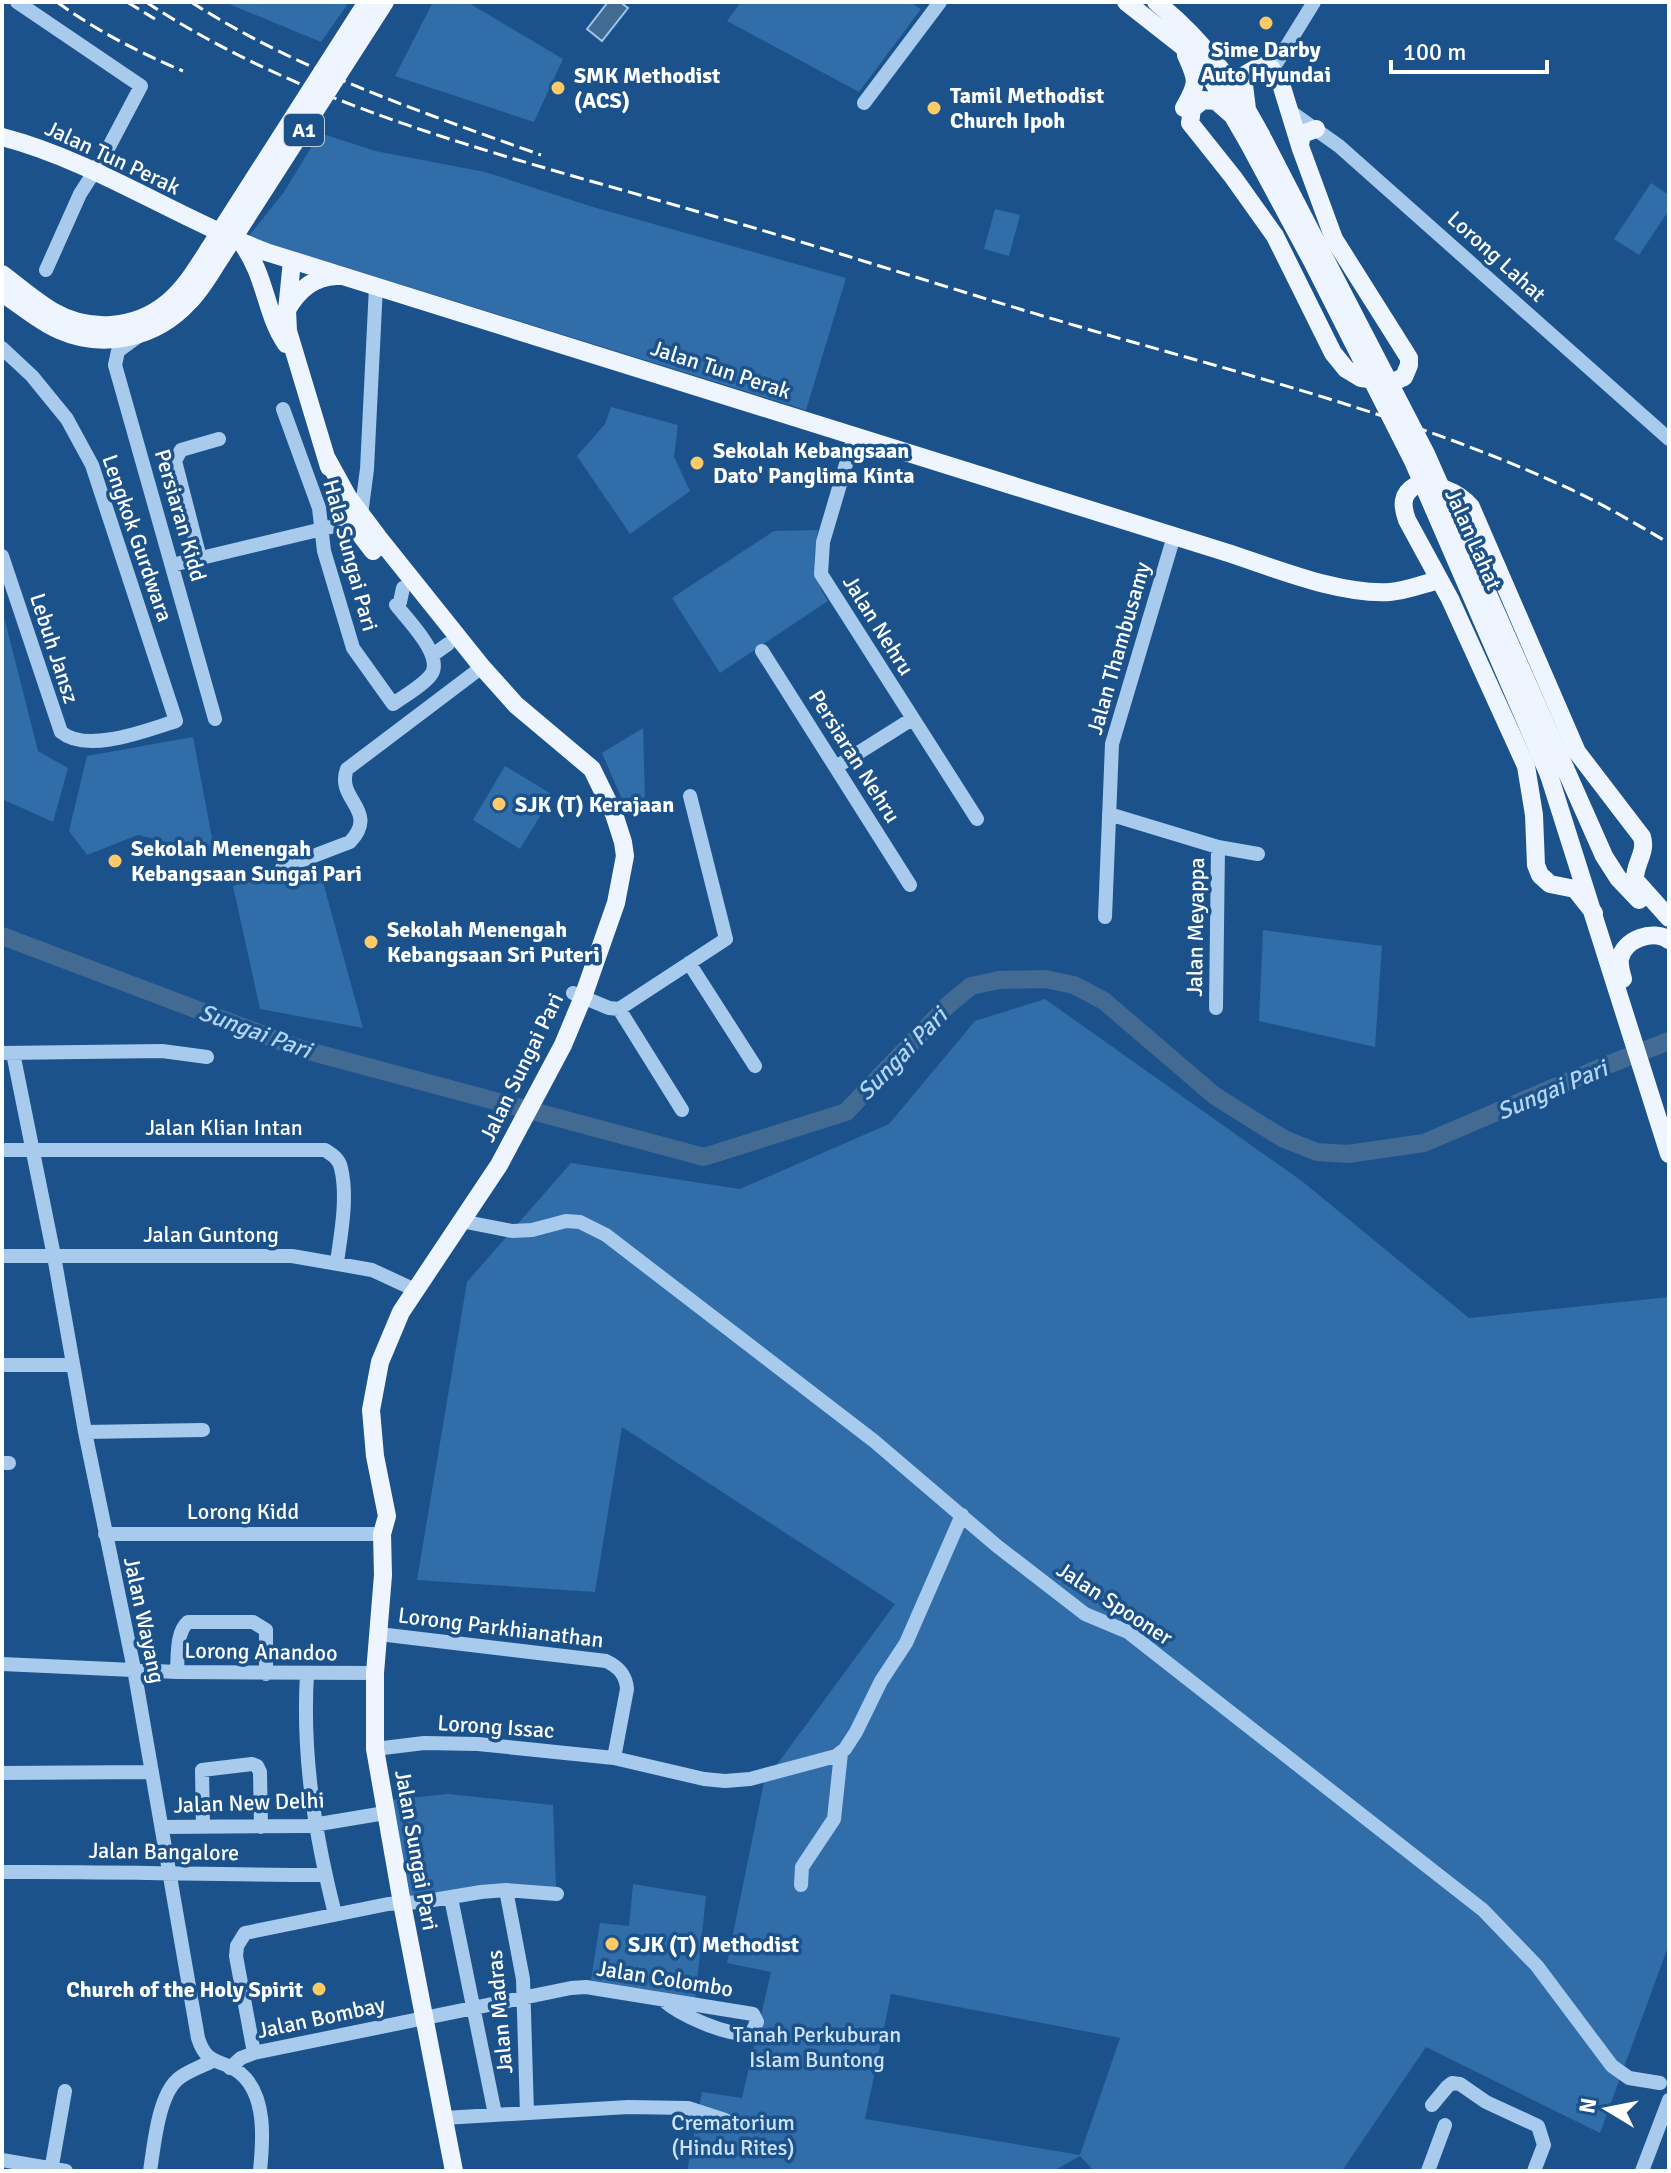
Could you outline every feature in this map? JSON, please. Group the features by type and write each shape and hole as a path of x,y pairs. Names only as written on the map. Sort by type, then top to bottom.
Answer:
{"main road":[{"name":"A1","path":"2,293 45,323 76,336 106,340 140,334 180,311 200,289 215,253 367,2"},
{"name":"A1","path":"2,274 63,317 87,324 111,326 142,318 168,302 215,253 385,2"},
{"name":"Jalan Lahat","path":"1126,2 1182,46 1240,112"},
{"name":"Jalan Lahat","path":"1162,4 1213,56 1254,139 1426,454 1557,772 1578,860 1669,1154"},
{"path":"1182,25 1233,62 1268,59 1277,62 1288,82 1293,101 1291,112"},
{"path":"1182,46 1196,83 1183,111 1183,125 1238,185"},
{"path":"1260,66 1271,68 1279,77 1291,112 1334,239 1409,358 1404,377 1393,382 1371,380 1353,373 1340,362 1275,236 1193,130 1189,116 1196,103 1203,100 1216,101 1240,112 1244,79 1250,70 1260,66"},
{"path":"1300,145 1302,134 1316,129"},
{"name":"Jalan Tun Perak","path":"2,137 39,148 241,242 292,261 1174,536 1352,589 1394,592 1439,580"},
{"path":"241,242 258,269 277,330 296,360"},
{"name":"Jalan Sungai Pari","path":"292,261 287,310 290,341 326,457 356,518 441,649 477,670"},
{"path":"287,310 306,286 317,280 342,276"},
{"path":"1594,913 1575,889 1550,884 1540,875 1536,865 1534,815 1526,766 1439,580 1404,513 1406,493 1421,485 1460,495 1471,507 1570,739 1594,778 1644,842 1635,880 1669,918"},
{"name":"Jalan Sungai Pari","path":"356,518 477,670 510,699 583,778 611,844 612,870 578,995 547,1070 461,1221 409,1287"},
{"path":"1557,772 1618,878 1669,927"},
{"path":"1599,845 1617,858 1629,854 1632,839 1624,816"},
{"path":"1540,875 1566,878 1573,874 1578,860"},
{"path":"1640,1056 1620,956 1625,947 1645,937 1663,936 1669,940"},
{"name":"Jalan Sungai Pari","path":"454,2171 375,1749 375,1673 382,1534 378,1527 364,1401 374,1360 409,1287 496,1163"}],"street":[{"path":"17,2 141,86 80,194 46,270"},
{"path":"864,103 940,2"},
{"path":"1277,62 1314,2"},
{"name":"Lorong Lahat","path":"1291,112 1316,129 1418,215 1669,439"},
{"path":"172,565 322,530 356,518 367,469 376,286"},
{"name":"Persiaran Kidd","path":"140,334 118,351 115,365 215,719"},
{"name":"Lengkok Gurdwara","path":"2,348 32,376 67,419 92,465 176,721 129,735 81,741"},
{"name":"Hala Sungai Pari","path":"283,409 319,508 324,551 353,648 393,704 431,676 441,649"},
{"name":"Jalan Nehru","path":"854,437 825,532 820,554 821,574 977,819"},
{"path":"200,558 175,461 181,450 219,439"},
{"name":"Jalan Thambusamy","path":"1105,917 1115,731 1174,536"},
{"name":"Lebuh Jansz","path":"2,556 6,581 57,726 67,737 81,741"},
{"name":"Persiaran Nehru","path":"762,651 910,885"},
{"path":"282,868 350,842 362,823 360,813 345,788 347,769 477,670"},
{"path":"836,767 912,719"},
{"path":"619,1009 726,939 690,796"},
{"name":"Jalan Meyappa","path":"1109,814 1218,847 1258,854"},
{"name":"Jalan Meyappa","path":"1216,1008 1218,847"},
{"path":"689,963 755,1066"},
{"path":"578,995 619,1009 682,1110"},
{"path":"8,1053 162,1051 207,1057"},
{"name":"Jalan Wayang","path":"8,1053 54,1256 85,1432 134,1669 198,2038 201,2049 212,2061"},
{"name":"Jalan Klian Intan","path":"2,1150 325,1150 335,1156 341,1166 337,1262"},
{"name":"Jalan Spooner","path":"461,1221 512,1231 532,1230 566,1221 592,1226 874,1441 997,1546 1085,1614 1128,1632 1483,1910 1537,1966 1612,2066 1629,2078 1660,2083"},
{"name":"Jalan Guntong","path":"2,1256 292,1256 372,1270 409,1287"},
{"path":"2,1365 73,1365"},
{"path":"85,1432 203,1430"},
{"path":"801,1885 802,1867 834,1819 841,1753 867,1714 881,1681 906,1643 962,1515"},
{"name":"Lorong Kidd","path":"105,1534 382,1534"},
{"path":"177,1672 181,1633 188,1622 253,1622 266,1630 266,1674"},
{"name":"Lorong Parkhianathan","path":"379,1634 606,1661 614,1665 626,1680 627,1689 614,1758"},
{"name":"Lorong Anandoo","path":"2,1664 177,1672 375,1673"},
{"path":"307,1674 306,1737 315,1825 335,1914"},
{"name":"Lorong Issac","path":"375,1749 453,1742 614,1758 725,1781 762,1776 841,1753"},
{"path":"203,1827 202,1770 252,1764 260,1772 261,1827"},
{"path":"2,1773 152,1772"},
{"name":"Jalan New Delhi","path":"162,1827 315,1825 385,1813"},
{"name":"Jalan Bangalore","path":"2,1872 325,1875"},
{"path":"254,2053 236,1956 240,1938 253,1930 402,1903 506,1890 557,1894"},
{"name":"Jalan Madras","path":"506,1890 524,1998 527,2113"},
{"path":"451,1898 495,2114"},
{"name":"Jalan Colombo","path":"425,2017 586,1987 663,2000 756,2016 755,2029 751,2034 744,2034 676,2011 663,2000"},
{"name":"Jalan Bombay","path":"230,2068 241,2058 254,2053 425,2017"},
{"path":"150,2171 158,2124 170,2088 179,2078 212,2061 244,2077 257,2103 263,2132 260,2171"},
{"path":"1432,2105 1452,2083 1460,2084 1486,2102 1538,2126 1544,2145 1534,2171"},
{"path":"2,2160 56,2170 65,2091"},
{"path":"1642,2171 1669,2100"},
{"path":"444,2118 628,2107 688,2108 725,2120"},
{"path":"1428,2171 1445,2125"}],"green space":[{"path":"224,2 349,2 321,42"},
{"path":"433,2 467,2 563,59 534,122 395,76"},
{"path":"741,2 910,2 921,9 859,92 727,21"},
{"path":"320,133 375,151 485,172 593,207 846,278 806,410 248,237 284,192"},
{"path":"1651,183 1669,195 1669,210 1639,255 1614,239"},
{"path":"995,209 1020,215 1009,256 984,249"},
{"path":"611,407 678,425 674,457 690,491 630,534 577,456 605,424"},
{"path":"818,530 815,567 828,601 720,673 672,598 774,531"},
{"path":"2,609 38,751 68,768 53,822 2,799"},
{"path":"643,728 645,800 624,804 602,753"},
{"path":"193,737 215,854 138,835 87,855 69,831 87,756"},
{"path":"505,766 553,795 520,849 473,820"},
{"path":"318,864 363,1028 260,1009 233,886"},
{"path":"1263,930 1382,946 1375,1047 1259,1021"},
{"path":"1045,999 1303,1182 1469,1318 1669,1297 1669,1944 1600,2133 1426,2047 1342,2171 1094,2171 1080,2156 1053,2171 687,2171 702,2092 742,2098 771,1972 727,1963 764,1782 895,1604 622,1427 595,1592 417,1580 467,1282 571,1163 740,1189 889,1124 975,1021","holes":["891,1994 1120,2038 1080,2155 865,2119"]},
{"path":"448,1794 553,1805 556,1888 408,1898 389,1800"},
{"path":"633,1884 706,1896 695,2001 591,1980 600,1923 629,1926"}],"shaded area":[{"path":"608,2 620,2 628,8 602,41 587,29"}],"waterway":[{"name":"Sungai Pari","path":"2,936 301,1049 704,1157 846,1112 948,1005 971,986 999,980 1045,979 1074,985 1104,1001 1215,1096 1284,1139 1317,1152 1348,1154 1424,1143 1669,1041"}],"railway":[{"path":"57,2 118,40 183,71"},
{"path":"127,2 155,19"},
{"path":"146,2 209,40 274,72 411,126 1402,423 1509,462 1561,485 1669,543"},
{"path":"191,2 232,27 318,69 406,106 541,155"}],"place":[{"name":"Sime Darby Auto Hyundai","path":"1266,23"},
{"name":"SMK Methodist (ACS)","path":"558,88"},
{"name":"Tamil Methodist Church Ipoh","path":"934,108"},
{"name":"Sekolah Kebangsaan Dato' Panglima Kinta","path":"697,463"},
{"name":"SJK (T) Kerajaan","path":"499,804"},
{"name":"Sekolah Menengah Kebangsaan Sungai Pari","path":"115,861"},
{"name":"Sekolah Menengah Kebangsaan Sri Puteri","path":"371,942"},
{"name":"SJK (T) Methodist","path":"612,1944"},
{"name":"Church of the Holy Spirit","path":"319,1989"}],"park label":[{"name":"Tanah Perkuburan Islam Buntong","path":"817,2046"},
{"name":"Crematorium (Hindu Rites)","path":"733,2134"}]}
